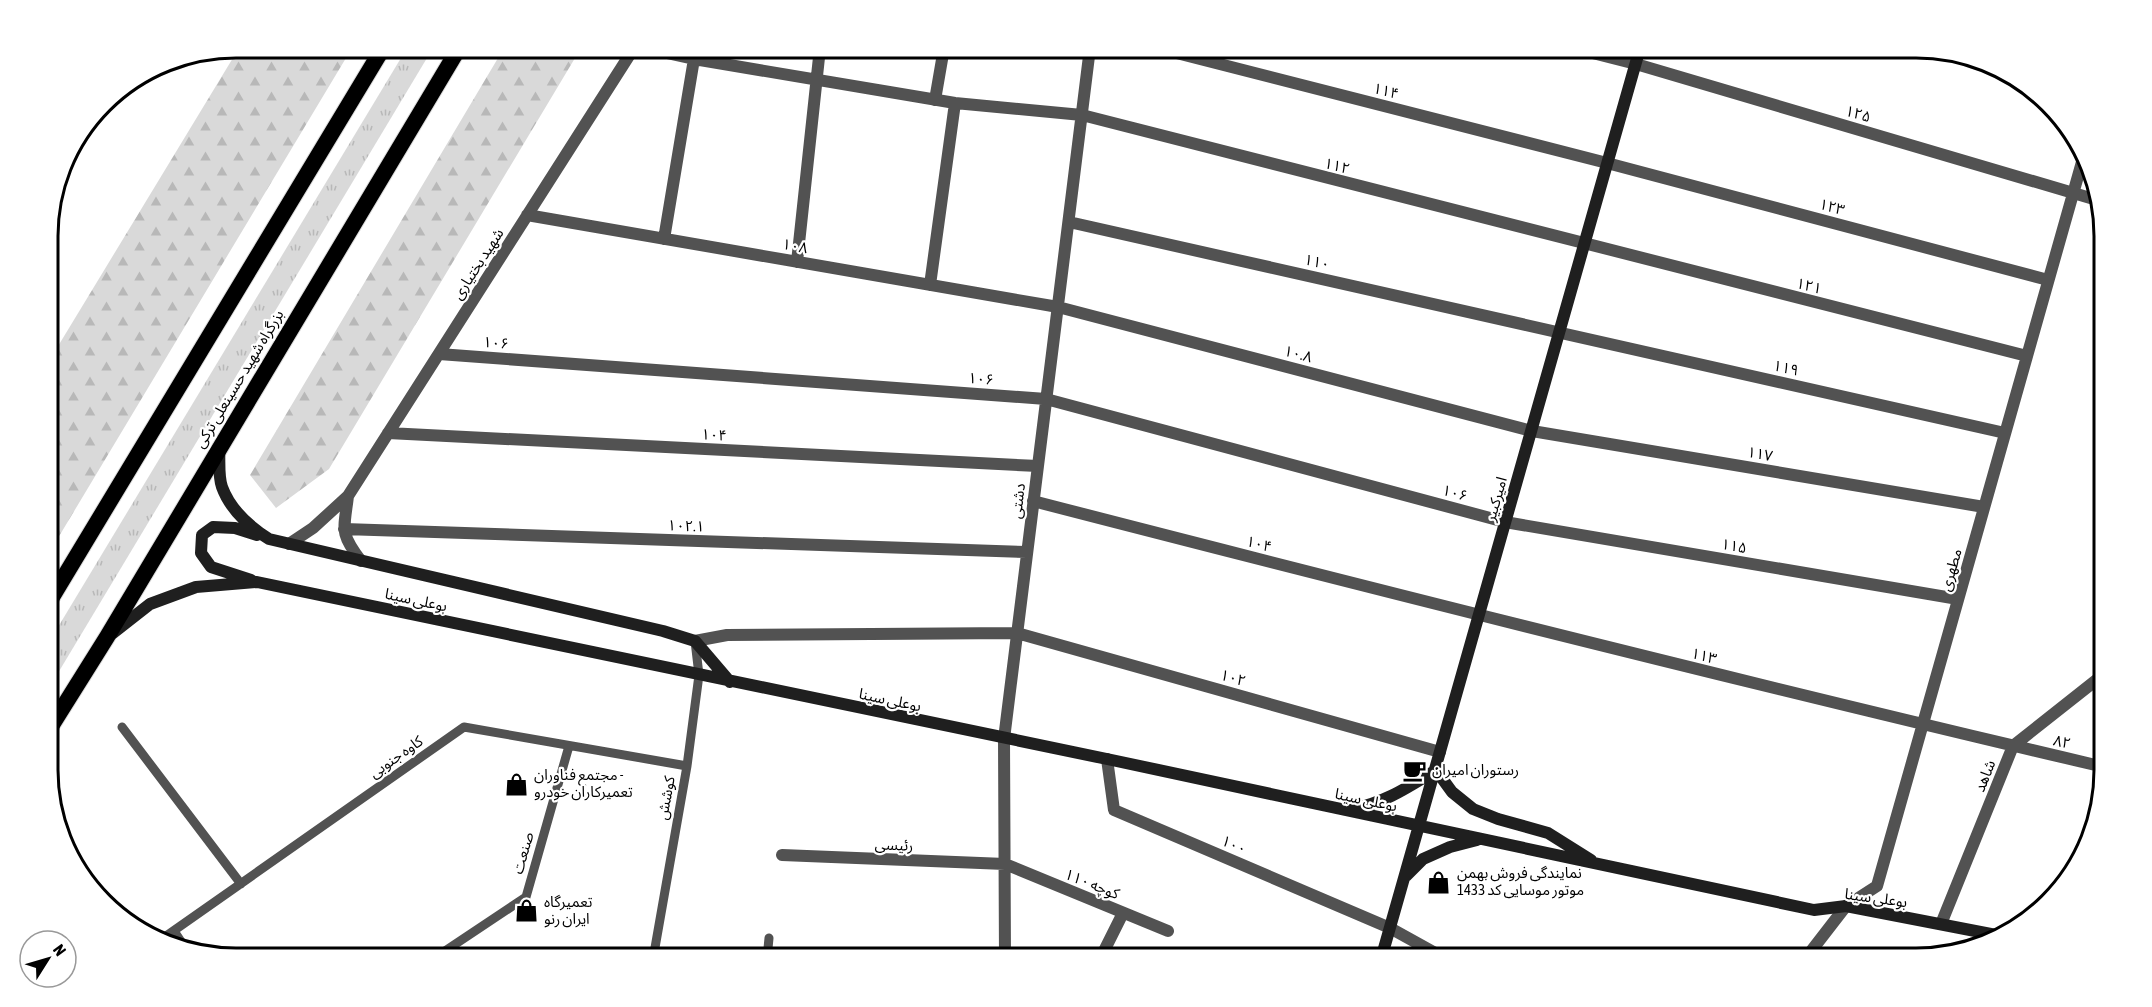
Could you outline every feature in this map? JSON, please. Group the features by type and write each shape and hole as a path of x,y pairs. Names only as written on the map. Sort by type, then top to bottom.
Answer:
{"highway":[{"path":"58,587 376,59"},
{"name":"بزرگراه شهید حسینعلی ترکی","path":"58,715 452,59"}],"main road":[{"name":"امیرکبیر","path":"1384,948 1637,58"},
{"name":"بوعلی سینا","path":"219,448 221,486 234,509 255,530 269,539 663,631 695,641"},
{"path":"257,582 211,567 201,553 202,535 213,527 236,528 269,539"},
{"name":"بوعلی سینا","path":"107,637 150,604 196,587 257,582 1107,759 1814,910 1846,906 1984,934"},
{"path":"695,641 730,682"},
{"path":"1346,811 1375,805 1436,770 1452,792 1473,809 1497,819 1548,833 1598,865"},
{"path":"1405,877 1424,859 1450,847 1479,839"}],"street":[{"name":"دشتی","path":"1005,949 1004,739 1089,58"},
{"name":"۱۱۴","path":"1198,58 1607,163"},
{"name":"۱۲۵","path":"1612,58 2089,198"},
{"name":"شهید بختیاری","path":"348,496 627,59"},
{"name":"۱۱۲","path":"694,59 955,103 1082,116 1584,245"},
{"path":"664,239 694,59"},
{"path":"797,262 819,59"},
{"path":"935,100 943,59"},
{"path":"930,285 955,103"},
{"name":"۱۲۳","path":"1607,163 2048,280"},
{"name":"مطهری","path":"1813,948 1846,906 1877,886 2080,168"},
{"name":"۱۰۸","path":"527,215 1058,307"},
{"name":"۱۱۰","path":"1069,222 1559,332"},
{"name":"۱۲۱","path":"1584,245 2027,356"},
{"name":"۱۰.۸","path":"1058,307 1532,431"},
{"name":"۱۱۹","path":"1559,332 2005,433"},
{"name":"۱۰۶","path":"439,354 1046,399 1505,522"},
{"name":"۱۱۷","path":"1532,431 1984,507"},
{"name":"۱۰۴","path":"388,433 1038,466"},
{"path":"348,496 344,530 346,542 361,561"},
{"path":"289,544 313,528 348,496"},
{"name":"۱۰۴","path":"1033,501 1478,615"},
{"name":"۱۱۵","path":"1505,522 1958,599"},
{"name":"۱۰۲.۱","path":"344,530 1027,552"},
{"name":"۱۱۳","path":"1478,615 2013,746"},
{"name":"۱۰۲","path":"695,641 727,635 1017,633 1440,752"},
{"name":"شاهد","path":"1941,924 2013,746 2094,682"},
{"name":"۸۲","path":"2013,746 2094,765"},
{"name":"۱۰۰","path":"1107,759 1114,810 1390,928"},
{"name":"رئیسی","path":"782,855 1005,864"},
{"name":"کوچه ۱۱۰","path":"1005,864 1168,932"},
{"path":"1105,948 1123,913"},
{"path":"1390,928 1427,948"}],"lane":[{"name":"کوشش","path":"655,949 687,766 699,675 695,641"},
{"path":"122,727 241,884"},
{"name":"کاوه جنوبی","path":"168,935 464,727 687,766"},
{"name":"صنعت","path":"448,949 526,897 569,746"},
{"path":"174,931 179,938"},
{"path":"767,949 768,938"}],"green space":[{"path":"232,59 345,59 58,537 59,345"},
{"path":"400,59 426,59 58,673 58,627"},
{"path":"498,59 575,59 329,469 276,508 250,475"}],"place":[{"name":"رستوران امیران","path":"1414,770"},
{"name":"مجتمع فناوران - تعمیرکاران خودرو","path":"516,784"},
{"name":"نمایندگی فروش بهمن موتور موسایی کد 1433","path":"1439,882"},
{"name":"تعمیرگاه ایران رنو","path":"526,911"}]}
